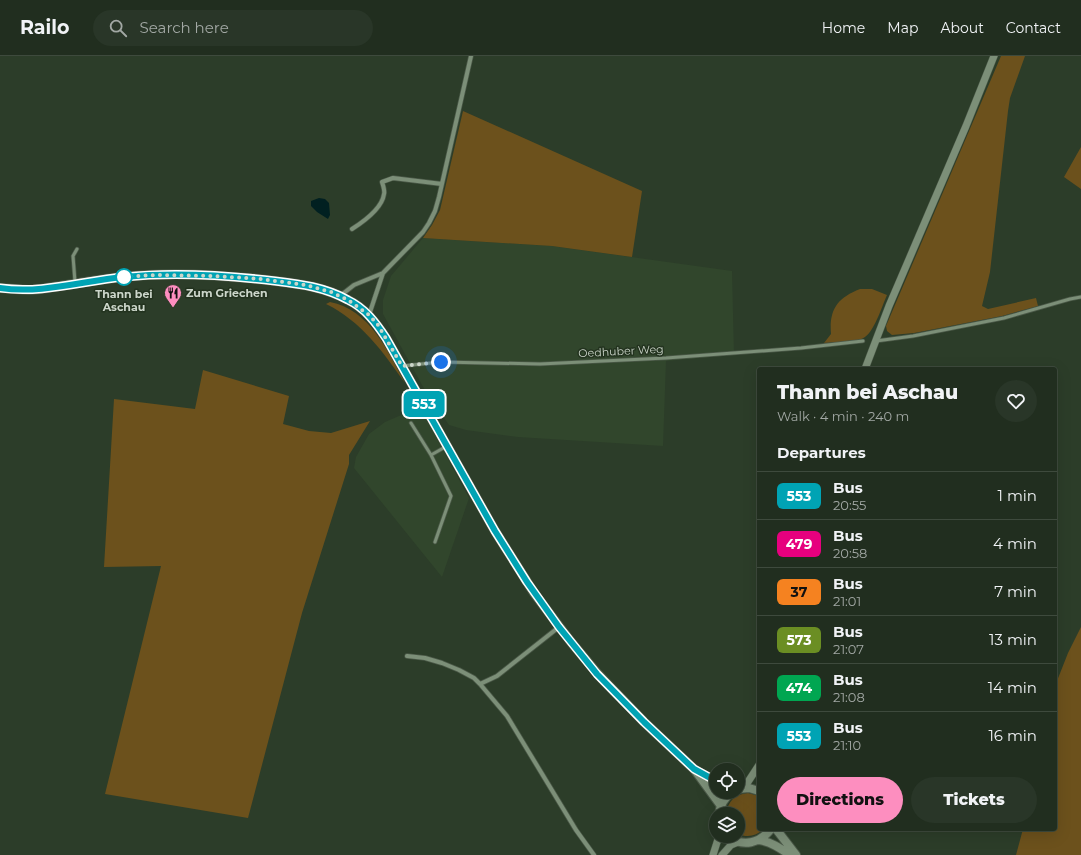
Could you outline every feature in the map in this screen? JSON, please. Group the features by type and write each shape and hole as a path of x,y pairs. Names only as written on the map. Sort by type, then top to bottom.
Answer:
{"main road":[{"path":"0,288 35,289 123,277 155,275 215,276 260,279 306,285 322,289 356,304 378,325 520,572 559,627 597,674 694,769 718,807"},
{"path":"694,769 709,777"},
{"path":"745,789 757,791"},
{"path":"745,843 759,840 769,831"},
{"path":"778,831 796,855"},
{"path":"759,840 777,846 790,855"}],"street":[{"path":"340,296 354,285 383,273 423,232 429,223 435,211 442,184 470,56"},
{"path":"866,367 874,342 966,126 994,56"},
{"path":"352,229 362,223 379,206 384,194 382,182 393,178 442,184"},
{"path":"369,315 383,273"},
{"path":"480,684 497,676 559,627"},
{"path":"407,656 425,658 442,663 474,678 480,684 493,698 514,727 576,830 594,855"},
{"path":"745,783 757,768"},
{"path":"713,855 717,843"},
{"path":"722,855 731,845 736,843"}],"lane":[{"path":"75,284 73,256 77,249"},
{"path":"874,342 1004,318 1081,297"},
{"name":"Oedhuber Weg","path":"402,366 441,362 548,364 666,358 863,341"},
{"path":"411,423 431,455 451,496 435,542"},
{"path":"431,455 447,446"}],"shaded area":[{"path":"1001,56 1025,56 1010,98 990,272 982,306 988,309 1036,298 1038,306 1002,316 914,333 892,335 887,331 886,326"},
{"path":"463,111 642,191 632,257 552,246 423,238 440,210"},
{"path":"1081,147 1081,189 1064,177"},
{"path":"423,238 552,246 732,271 734,355 666,361 663,446 518,437 466,430 449,425 427,394 383,314 383,300 391,276"},
{"path":"860,289 872,289 887,295 878,318 869,334 857,340 824,343 831,334 831,318 836,306 845,296"},
{"path":"330,302 344,306 356,313 367,323 385,346 405,383 380,349 361,328 339,311 326,304"},
{"path":"203,370 289,396 283,424 309,431 331,433 370,421 349,455 349,464 302,613 248,818 105,794 161,566 104,567 114,399 195,409"},
{"path":"420,407 469,498 442,577 354,468 356,457 369,434 385,422"},
{"path":"1081,627 1081,855 1016,855 1022,831 1057,831 1057,681 1068,653"},
{"path":"745,794 757,795 757,831 761,831 755,835 745,835 745,807 728,807 733,799 745,799"}],"water":[{"path":"319,198 325,199 329,203 330,215 328,219 311,206 311,201"}],"bus line":[{"name":"553","path":"0,288 29,290 41,289 123,277 155,275 215,276 260,279 306,285 331,292 356,304 378,325 495,531 534,593 559,627 597,674 619,697 694,769 709,777"}],"place":[{"name":"Thann bei Aschau","path":"124,277"},
{"name":"Zum Griechen","path":"173,308"}],"route":[{"path":"124,277 155,275 215,276 260,279 314,287 331,292 348,300 369,315 378,325 402,366 441,362"}]}
